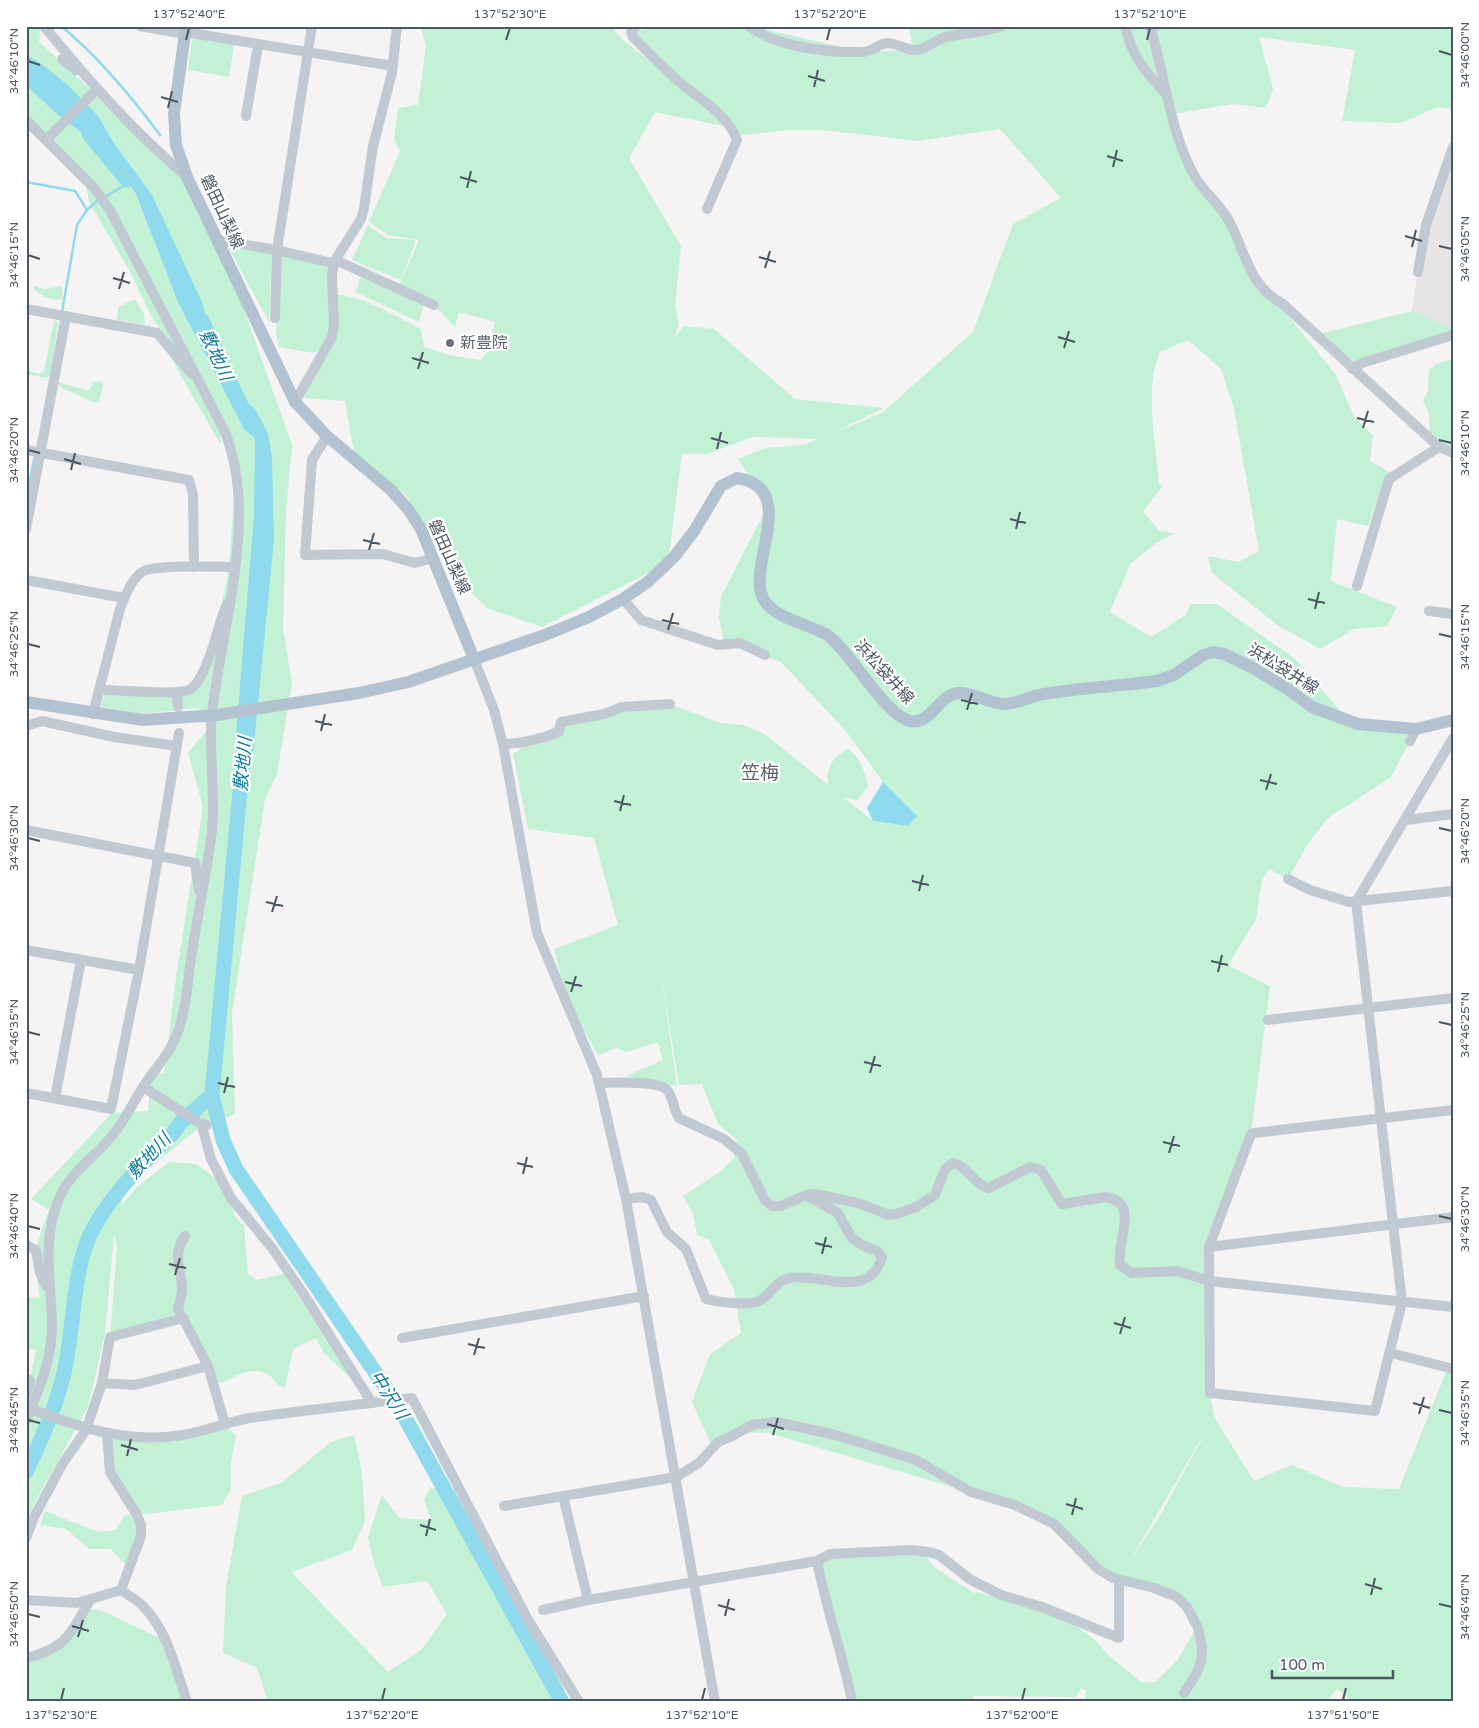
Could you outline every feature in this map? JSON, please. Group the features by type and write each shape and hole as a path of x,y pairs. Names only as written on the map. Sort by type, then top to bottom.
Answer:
{"main road":[{"name":"磐田山梨線","path":"186,31 174,114 176,145 187,177 295,402 327,436 391,490 421,529 474,659"},
{"name":"浜松袋井線","path":"474,659 590,617 623,599 649,581 675,556 694,532 721,486 737,478 746,480 762,490 767,496 768,505 760,591 764,602 784,617 826,634 886,703 906,720 916,722 924,719 949,695 959,693 1004,704 1041,694 1157,681 1174,675 1203,655 1214,652 1224,654 1253,668 1327,714 1358,724 1416,729 1453,720"},
{"path":"26,702 93,714 143,720 214,715 359,693 408,682 474,659"}],"street":[{"path":"44,26 93,88"},
{"path":"140,26 186,31 308,54 393,66"},
{"path":"275,318 277,250 312,26"},
{"path":"295,402 332,337 334,325 332,275 334,262 361,219 373,146 393,66 397,26"},
{"path":"636,26 631,32 634,37 675,79 733,128 737,140 707,209"},
{"path":"749,26 764,36 781,42 814,48 863,52 882,44 890,43 918,49 945,38 977,34 1001,26"},
{"path":"1124,26 1139,65 1167,95"},
{"path":"1150,26 1178,134 1197,180 1230,223 1252,276 1259,286 1283,304 1439,447 1453,452"},
{"path":"246,116 258,45"},
{"path":"62,60 187,177"},
{"path":"48,138 93,88"},
{"path":"26,120 48,138 95,189 110,212 224,430 233,456 239,502 233,590 214,715 212,830 183,1009 175,1040 146,1088 116,1131 75,1174 60,1195 50,1228 47,1255 52,1327 49,1356 34,1410 26,1421"},
{"path":"26,130 48,138"},
{"path":"1418,272 1426,225 1453,147"},
{"path":"216,240 340,262 434,305"},
{"path":"26,308 157,333 197,378"},
{"path":"26,529 66,316"},
{"path":"1352,369 1362,363 1453,335"},
{"path":"327,436 312,460 305,555 383,554 414,563 433,558"},
{"path":"1357,586 1389,479 1439,447"},
{"path":"26,450 189,480 193,494 194,567"},
{"path":"93,714 124,598 142,571 157,568 234,567"},
{"path":"26,580 124,598"},
{"path":"99,690 177,692 192,688 201,676 233,590"},
{"path":"623,599 641,620 718,645 740,643 765,655"},
{"path":"1429,611 1453,614"},
{"path":"474,659 494,710 503,744 537,933 586,1047 599,1084 626,1199 715,1702"},
{"path":"177,692 178,707"},
{"path":"503,744 533,741 559,732 561,722 604,714 622,707 670,704"},
{"path":"26,726 42,721 114,737 177,746"},
{"path":"1410,741 1416,729"},
{"path":"26,1093 111,1109 139,970 179,733"},
{"path":"1453,738 1356,902 1368,1008 1381,1118 1402,1302 1391,1353 1375,1411 1210,1393 1209,1247 1251,1134 1381,1118 1453,1110"},
{"path":"1405,820 1453,814"},
{"path":"26,830 194,863 200,900"},
{"path":"1288,879 1310,890 1349,902 1453,891"},
{"path":"26,950 139,970"},
{"path":"55,1098 81,960"},
{"path":"1268,1020 1453,998"},
{"path":"599,1084 656,1085 666,1088 670,1094 674,1112 679,1118 724,1139 742,1154 765,1200 772,1206 787,1204 806,1195 815,1194 858,1203 889,1215 916,1207 934,1195 948,1165 953,1163 964,1167 979,1184 989,1188 1030,1167 1035,1167 1041,1170 1062,1204 1105,1197 1112,1198 1122,1206 1125,1211 1124,1235 1119,1258 1125,1270 1140,1273 1177,1271 1209,1281 1453,1307"},
{"path":"146,1088 204,1126 211,1159 230,1198 272,1248 303,1292 374,1403"},
{"path":"626,1199 642,1197 651,1200 666,1232 686,1249 706,1300 742,1303 760,1301 784,1279 812,1278 853,1284 871,1275 880,1265 882,1258 877,1251 862,1245 852,1238 837,1212 806,1195"},
{"path":"1209,1247 1453,1217"},
{"path":"185,1236 180,1244 178,1267 182,1290 178,1310 184,1318 208,1366 225,1424"},
{"path":"26,1245 36,1250 40,1273 49,1290"},
{"path":"402,1338 644,1296"},
{"path":"26,1538 34,1517 83,1428 102,1383 110,1337 184,1318"},
{"path":"1391,1353 1453,1369"},
{"path":"102,1383 134,1385 208,1366"},
{"path":"26,1378 30,1382 26,1394"},
{"path":"34,1410 83,1428 107,1433 150,1436 183,1435 250,1418 412,1398 527,1618 579,1702"},
{"path":"504,1506 676,1476 699,1463 718,1442 752,1425 789,1423 836,1435 916,1460 971,1492 1015,1505 1036,1514 1054,1524 1098,1569 1119,1580 1164,1591 1177,1597 1187,1607 1200,1632 1202,1647 1198,1668 1184,1692"},
{"path":"107,1433 110,1472 137,1515 141,1526 141,1536 121,1590"},
{"path":"563,1496 588,1600"},
{"path":"543,1610 588,1600 817,1561 830,1554 911,1550 939,1555 971,1580 1001,1595 1042,1607 1119,1638 1119,1580"},
{"path":"817,1561 825,1601 838,1639 852,1702"},
{"path":"26,1600 59,1603 90,1600 121,1590"},
{"path":"121,1590 143,1606 157,1624 166,1641 187,1702"},
{"path":"26,1658 44,1653 62,1644 71,1633 90,1600"}],"shaded area":[{"path":"1453,145 1453,329 1412,311 1418,272"}],"green space":[{"path":"26,26 41,26 39,42 181,172 226,259 292,445 286,510 283,628 292,683 277,774 265,799 232,1013 235,1114 196,1130 125,1188 121,1206 137,1187 169,1162 196,1164 224,1184 235,1216 244,1226 248,1274 257,1280 284,1274 354,1381 324,1353 316,1338 293,1349 285,1388 278,1385 270,1376 258,1371 245,1372 221,1383 213,1380 184,1318 110,1337 117,1247 114,1235 105,1333 88,1407 34,1504 26,1524 26,1397 36,1350 26,1349 26,1297 40,1298 36,1273 36,1253 49,1210 31,1199 112,1113 148,1111 151,1077 163,1073 165,1068 176,977 203,807 188,753 207,730 199,708 139,714 100,706 105,694 190,691 214,643 229,567 237,451 188,361 220,428 221,445 168,353 184,364 151,316 128,268 89,202 86,185 26,128"},
{"path":"420,26 611,26 623,40 718,116 631,33 654,26 750,26 863,52 913,50 909,26 1453,26 1453,109 1438,107 1401,123 1342,121 1355,50 1259,37 1273,89 1266,108 1233,104 1173,114 1199,183 1225,214 1245,262 1336,375 1353,415 1373,436 1370,461 1391,473 1380,493 1368,526 1337,519 1331,581 1397,607 1387,626 1354,629 1320,649 1276,624 1212,573 1208,556 1239,562 1259,551 1234,409 1221,369 1188,340 1160,352 1155,366 1152,416 1159,483 1162,487 1143,511 1159,531 1175,533 1155,544 1130,564 1110,612 1151,637 1186,615 1190,604 1217,604 1295,659 1350,722 1416,729 1391,777 1328,818 1307,845 1288,879 1269,869 1262,880 1256,919 1228,965 1270,986 1251,1134 1209,1264 1210,1393 1214,1417 1254,1481 1292,1465 1343,1487 1399,1489 1446,1372 1453,1373 1453,1702 1352,1702 1337,1689 1326,1702 1085,1702 1086,1691 1081,1688 1076,1697 974,1696 973,1702 851,1702 817,1561 837,1554 922,1551 935,1568 974,1593 978,1592 1030,1607 1073,1624 1094,1639 1109,1656 1141,1682 1155,1682 1177,1661 1197,1626 1184,1604 1119,1580 1054,1524 993,1499 769,1433 733,1432 712,1446 692,1402 710,1354 741,1333 734,1290 709,1240 697,1235 693,1214 683,1196 721,1171 734,1158 737,1140 718,1124 702,1084 679,1085 661,973 677,1086 626,1076 663,1060 658,1042 626,1052 617,1048 598,1055 568,1003 554,949 618,925 594,838 528,829 513,754 561,722 670,704 721,723 744,725 766,735 828,785 829,768 833,760 848,749 859,761 868,786 857,801 843,797 873,821 908,826 917,816 883,782 846,731 781,662 724,644 719,617 721,597 768,505 738,459 765,448 804,445 818,439 752,437 707,454 682,454 668,563 542,627 489,609 459,581 406,495 355,459 345,401 304,398 326,348 313,353 279,347 276,335 280,255 332,263 333,295 344,295 366,302 390,312 421,329 424,347 453,356 481,360 488,351 495,322 459,312 455,327 434,305 425,301 419,322 355,292 362,275 398,288 419,240 388,235 369,222 400,151 394,140 398,108 418,105 426,45","holes":["655,112 733,128 735,136 787,130 822,130 918,141 1000,129 1061,198 1013,224 973,332 882,413 833,433 884,408 795,399 714,329 684,326 673,339 679,326 675,305 681,246 629,158","1201,1439 1161,1514 1128,1564"]},
{"path":"192,38 234,45 229,77 188,70"},
{"path":"368,225 386,238 416,240 401,280 352,260"},
{"path":"227,245 272,253 269,322"},
{"path":"35,286 45,289 62,286 62,299 55,300 43,296 33,289"},
{"path":"135,299 144,314 145,325 117,320 118,307"},
{"path":"1412,311 1453,329 1453,335 1352,369 1315,335"},
{"path":"54,320 58,323 51,374 46,378 26,374 26,369 38,374 44,372"},
{"path":"1453,359 1453,452 1430,439 1429,414 1423,401 1428,391 1429,370 1436,364"},
{"path":"102,381 103,386 99,403 60,387 57,382 90,391 93,382"},
{"path":"225,1424 236,1436 231,1461 231,1490 222,1505 137,1515 110,1472 107,1433 170,1436"},
{"path":"354,1435 362,1473 365,1521 352,1550 291,1572 388,1672 421,1650 447,1614 427,1581 383,1587 374,1563 368,1538 382,1495 399,1518 431,1520 424,1499 430,1488 463,1491 549,1654 569,1702 268,1702 257,1668 223,1653 226,1587 242,1496 281,1483 331,1442"},
{"path":"45,1511 98,1532 116,1530 124,1516 131,1514 140,1521 129,1569 111,1549 89,1549 66,1529 40,1525"},
{"path":"85,1608 103,1611 166,1641 184,1702 26,1702 26,1657 62,1644"}],"water":[{"path":"26,55 40,63 68,85 98,116 115,145 152,195 202,302 211,339 236,395 255,409 268,433 272,458 274,540 253,755 243,756 235,747 254,515 255,438 244,429 178,302 136,194 120,170 100,146 58,115 26,85"},
{"path":"883,782 917,816 908,826 873,821 867,808"}],"waterway":[{"path":"61,26 114,78 160,135"},
{"name":"敷地川","path":"89,134 127,180"},
{"path":"26,182 75,191 87,210"},
{"path":"104,197 129,183"},
{"path":"62,312 77,225 87,210 99,199"},
{"name":"敷地川","path":"202,321 245,414"},
{"path":"26,500 35,455"},
{"name":"中沢川","path":"245,736 212,1095 223,1140 236,1169 399,1407 562,1702"},
{"name":"敷地川","path":"26,1472 47,1425 60,1389 67,1360 76,1286 84,1250 90,1235 107,1206 127,1181 173,1133 181,1122 212,1095"}],"place":[{"name":"新豊院","path":"450,343"}],"district":[{"name":"笠梅","path":"760,773"}]}
